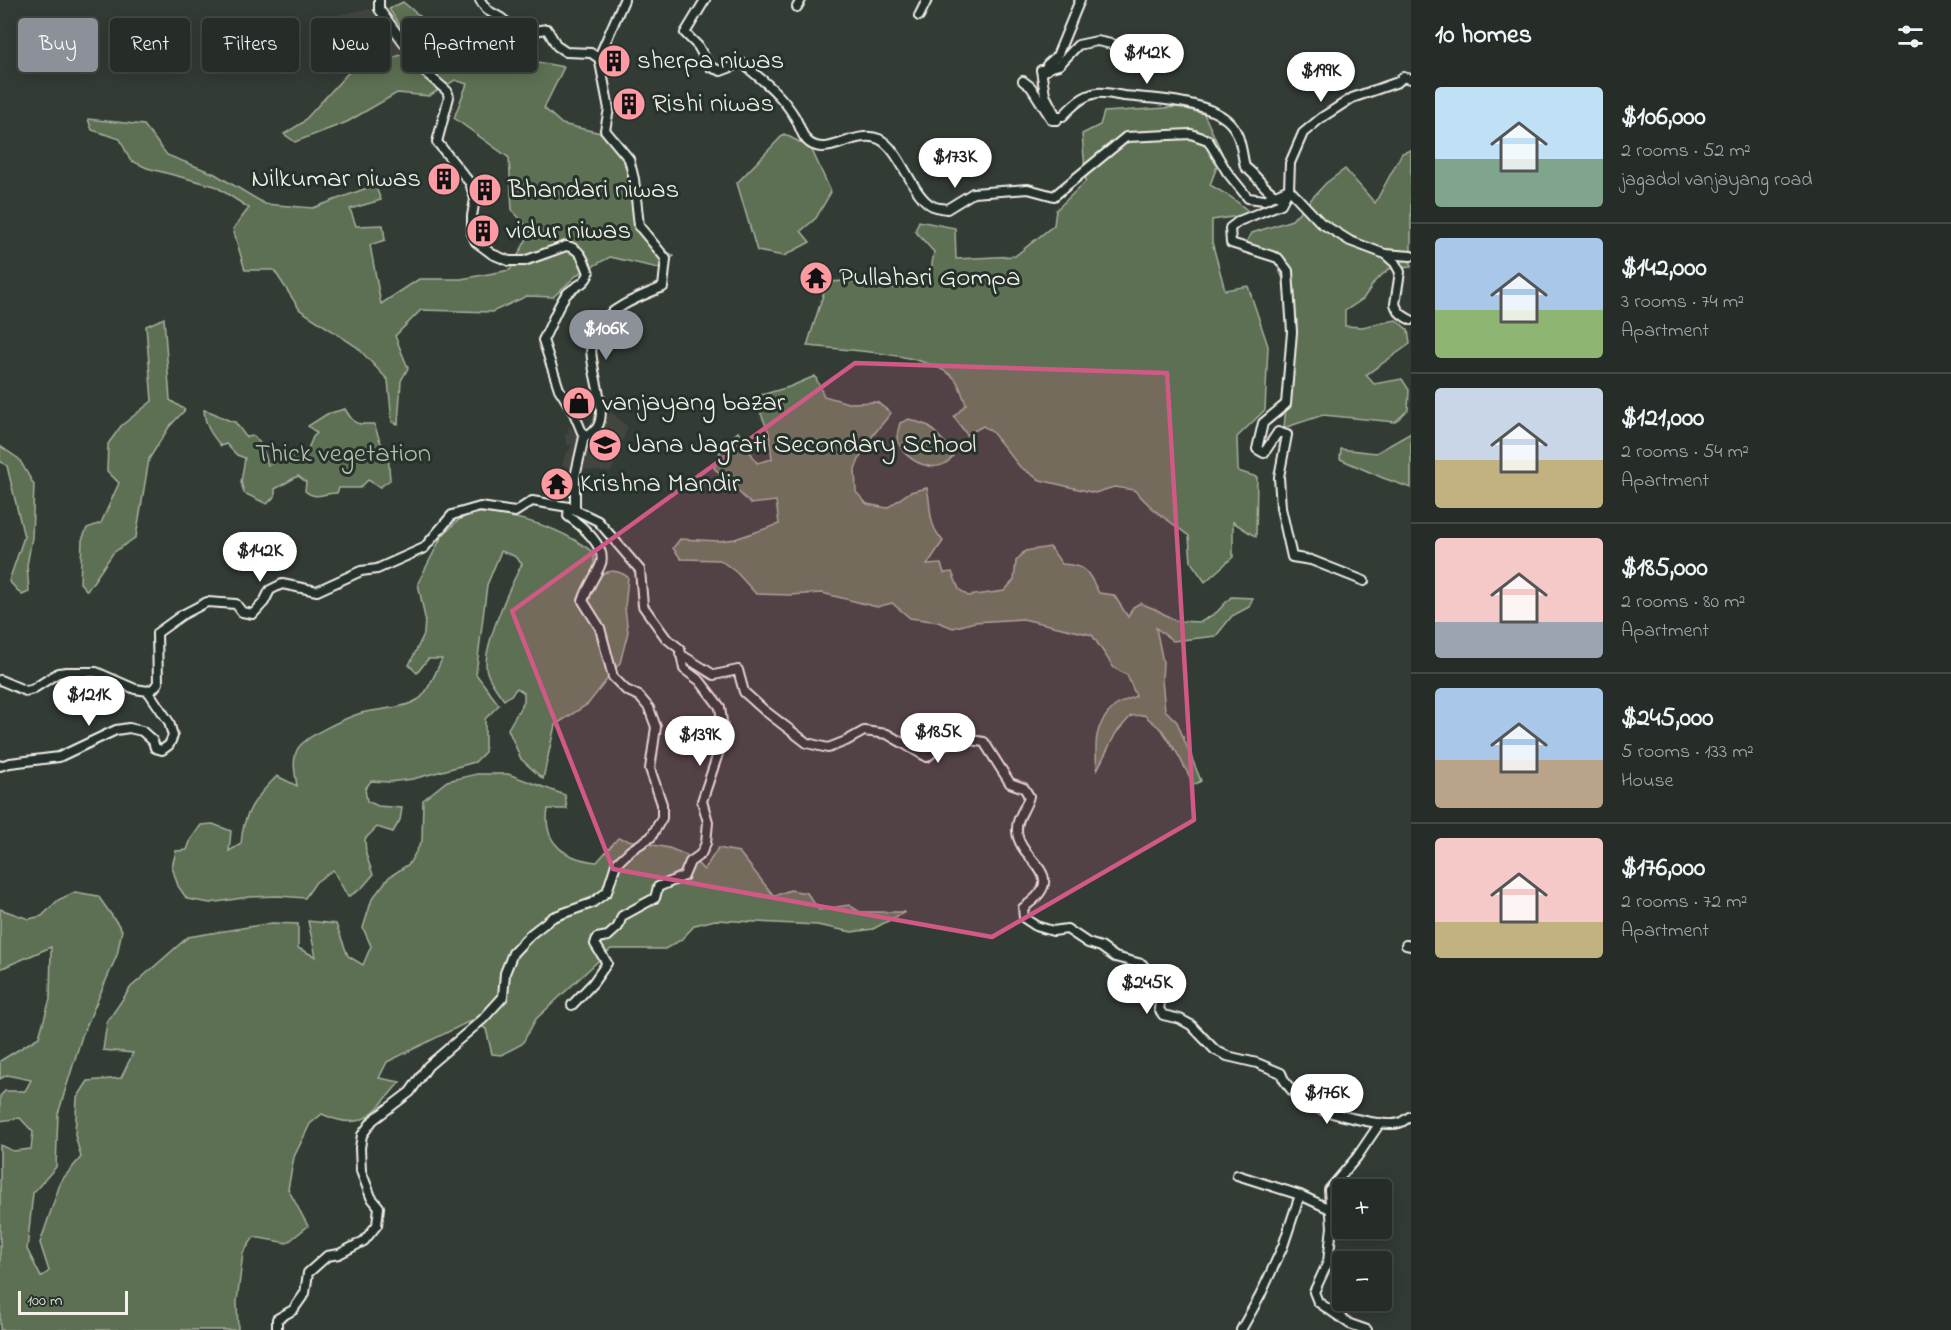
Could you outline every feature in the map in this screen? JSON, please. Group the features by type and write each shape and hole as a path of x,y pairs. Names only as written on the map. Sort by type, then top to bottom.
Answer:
{"street":[{"path":"277,1330 278,1319 292,1310 304,1293 308,1273 327,1256 339,1254 364,1240 377,1225 378,1207 371,1197 361,1171 362,1135 372,1120 410,1092 428,1066 483,1019 503,997 505,973 513,953 531,934 553,917 591,903 607,892 616,864 631,850 651,837 662,818 662,804 650,769 656,727 649,708 639,696 626,690 613,677 600,628 583,601 588,585 602,563 601,550 583,526 568,516 584,437 573,411 559,389 543,340 564,297 570,290 580,286 589,273 579,251 566,246 524,261 509,261 492,254 476,242 472,233 475,199 470,183 437,142 449,97 447,91 418,66 410,51 379,9 379,0"},
{"path":"480,0 487,10 520,33 547,29 556,46 566,52 591,53 600,59"},
{"path":"584,437 594,432 600,424 600,405 592,358 593,335 597,326 626,303 663,287 666,259 639,226 634,179 629,159 605,130 609,109 599,57 624,0"},
{"path":"705,0 685,33 698,46 710,67 722,71 742,63 780,95 795,117 805,140 817,147 861,137 878,139 891,149 916,189 931,206 946,209 973,193 1017,189 1028,189 1054,196 1126,137 1191,134 1208,140 1227,172 1248,198 1264,200 1289,189"},
{"path":"919,16 927,0"},
{"path":"1047,70 1047,65 1057,56 1063,44 1080,0"},
{"path":"1056,116 1048,103 1041,70 1059,65 1078,45 1097,41 1121,46"},
{"path":"1364,581 1311,560 1292,557 1281,508 1279,477 1287,435 1278,432 1264,453 1257,449 1263,423 1286,404 1292,332 1288,271 1278,258 1231,243 1230,228 1239,221 1281,204 1289,189 1290,163 1303,133 1321,118 1352,98 1398,82 1403,77 1411,79"},
{"path":"1023,81 1031,87 1052,120 1056,120 1056,116"},
{"path":"1056,116 1063,116 1074,104 1086,96 1098,93 1158,98 1191,104 1227,120 1235,129 1240,140 1245,167 1254,172 1264,188 1277,196"},
{"path":"1289,189 1321,223 1350,241 1385,254 1411,256"},
{"path":"1385,254 1395,263 1400,272 1396,309 1411,320"},
{"path":"148,692 158,683 158,633 182,615 207,602 236,604 242,612 253,614 264,602 270,590 282,584 317,591 361,572 377,569 424,548 452,514 480,507 515,512 532,501 569,507 598,521 640,570 643,606 666,638 680,649 684,669 700,681 720,707 723,729 722,742 702,801 708,822 706,843 701,854 690,862 684,876 658,886 655,898 622,916 618,927 608,936 597,938 595,944 608,963 572,1005"},
{"path":"680,654 714,675 738,670 744,692 807,743 828,748 864,731 887,734 927,757 951,741 967,739 984,742 1010,783 1024,788 1029,796 1017,820 1017,832 1020,843 1040,867 1043,883 1042,891 1037,898 1023,908 1024,918 1036,926 1053,931 1067,929 1078,938 1101,947 1115,957 1142,964 1158,987 1161,1000 1159,1009 1163,1015 1180,1019 1191,1025 1215,1050 1227,1056 1257,1063 1281,1073 1283,1080 1293,1092 1308,1104 1329,1112 1380,1124 1398,1124 1411,1116"},
{"path":"0,680 26,691 58,673 96,672 148,692 169,722 173,736 169,745 162,750 154,748 153,741 142,731 116,730 59,757 33,759 0,766"},
{"path":"1367,1330 1350,1324 1318,1302 1314,1292 1328,1262 1332,1227 1329,1190 1358,1157 1380,1124"},
{"path":"1237,1175 1300,1195 1330,1209"},
{"path":"1240,1330 1260,1296 1283,1246 1300,1195"}],"highlighted area":[{"path":"855,363 1167,373 1194,820 992,937 613,869 512,611"}],"shaded area":[{"path":"379,9 385,18 329,18 333,16"},
{"path":"390,25 402,43 402,52 390,56"},
{"name":"Jana Jagrati Secondary School","path":"611,412 628,427 611,472 580,469 586,448 604,431 605,421"},
{"path":"567,426 579,432 579,447 573,469 562,465 565,455 572,446 567,445 564,434 569,433"}],"green space":[{"path":"403,2 422,18 402,18 402,29 389,9"},
{"path":"402,55 402,72 537,72 537,62 564,67 544,108 562,124 618,137 631,154 640,191 634,230 674,256 658,268 610,257 578,274 553,297 527,296 492,312 421,310 395,336 408,368 401,381 398,424 392,422 388,380 357,347 300,310 274,270 245,270 233,229 249,208 215,186 147,168 130,160 120,139 92,130 88,119 144,125 167,155 215,174 265,204 313,208 375,185 381,200 350,209 356,226 383,225 385,240 370,245 381,304 419,279 461,279 510,270 531,231 512,210 509,158 454,118 467,84 455,80 429,96 397,93 347,122 295,142 284,134 302,123 349,72 390,72 390,59"},
{"path":"1181,107 1204,114 1222,153 1210,185 1231,197 1252,214 1212,220 1212,242 1225,290 1248,286 1268,346 1265,410 1237,437 1238,471 1257,477 1256,537 1233,522 1233,557 1205,582 1191,562 1189,536 1154,510 1134,490 1114,487 1095,493 1040,480 1020,467 992,432 983,426 967,435 954,417 966,404 955,379 943,370 926,363 885,354 807,346 827,282 846,281 893,288 916,283 931,270 934,252 915,231 919,221 955,228 956,259 1015,256 1054,225 1056,210 1086,181 1082,134 1100,125 1104,112"},
{"path":"784,134 811,148 831,192 816,218 801,231 810,242 784,256 757,251 737,183"},
{"path":"1411,150 1411,267 1389,269 1375,281 1363,299 1345,311 1345,326 1362,327 1396,320 1408,330 1410,344 1366,375 1374,384 1402,379 1409,390 1408,410 1395,422 1323,415 1284,428 1292,343 1287,289 1275,259 1244,245 1252,233 1292,220 1326,183 1345,169 1375,203 1402,153"},
{"path":"164,318 170,400 185,410 169,427 149,459 136,537 113,553 87,591 80,583 82,540 87,528 101,523 119,483 107,471 108,444 121,426 152,401 146,326"},
{"path":"815,376 824,396 848,403 877,402 891,413 866,444 855,469 856,492 867,504 887,508 910,492 927,488 932,522 943,541 927,565 941,564 944,573 952,572 959,589 968,596 1004,591 1014,580 1016,561 1025,551 1050,547 1062,564 1077,566 1086,571 1099,593 1114,595 1128,617 1133,607 1140,603 1176,621 1201,622 1217,612 1231,597 1253,598 1249,607 1232,616 1216,636 1173,641 1156,628 1163,662 1165,710 1177,722 1201,781 1194,785 1162,730 1144,715 1131,716 1116,733 1097,770 1096,744 1102,721 1114,707 1136,696 1127,675 1114,668 1092,635 1023,619 975,622 953,628 938,622 910,618 892,603 877,607 822,593 756,594 737,573 720,560 681,559 673,548 680,539 719,541 735,539 779,524 776,501 751,504 714,468 722,447 738,432 757,463 772,459 769,433 754,397 789,387"},
{"name":"Thick vegetation","path":"345,409 356,423 374,424 388,454 390,480 380,487 368,480 360,488 339,488 337,493 317,496 305,491 306,482 298,476 275,489 275,496 267,504 244,493 241,482 245,458 237,455 226,444 221,446 214,438 209,430 204,410 235,422 246,437 254,436 263,449 268,465 276,461 281,454 307,451 317,433 308,426 327,414"},
{"path":"909,419 929,426 946,444 953,456 946,463 939,466 924,465 916,462 903,451 897,434 900,423"},
{"path":"1411,433 1411,488 1340,459 1341,449 1376,453"},
{"path":"0,446 19,459 34,485 32,538 27,565 29,592 22,595 9,581 24,537 7,466 0,461"},
{"path":"473,512 537,523 581,544 594,553 594,568 588,579 592,580 610,571 628,577 625,608 628,632 620,663 588,704 555,725 543,779 521,759 508,729 524,701 524,693 517,688 504,700 487,672 486,662 492,634 522,564 514,556 501,551 487,585 476,674 499,705 485,719 485,752 475,762 413,779 389,782 371,781 365,789 367,801 378,806 402,808 400,820 393,832 377,827 365,839 366,854 373,875 361,889 348,897 333,870 316,882 305,898 249,897 210,903 187,899 178,886 172,867 176,851 187,850 191,839 201,825 213,824 231,831 229,851 241,844 247,815 256,799 269,784 277,776 297,786 294,768 295,754 308,739 336,723 361,713 412,703 426,692 442,659 428,659 417,673 409,665 424,634 425,618 418,583 442,536 457,521"},
{"path":"477,774 508,774 565,795 567,809 548,809 547,821 552,840 566,853 575,857 597,862 618,838 669,848 691,857 704,870 718,848 739,852 774,896 790,890 807,893 819,910 849,905 860,912 905,912 873,929 852,932 817,925 715,920 695,925 681,940 665,949 611,949 536,1019 522,1044 501,1055 492,1054 486,1029 472,1020 387,1062 379,1078 400,1082 375,1111 358,1121 349,1122 322,1114 310,1124 294,1157 288,1189 308,1226 287,1243 254,1237 243,1253 237,1302 238,1330 0,1330 0,1145 13,1151 31,1149 33,1132 20,1118 0,1121 0,1096 5,1091 25,1091 31,1080 7,1075 0,1079 0,1061 39,1037 50,999 51,947 0,969 0,909 29,919 42,916 58,900 75,892 98,896 122,930 117,955 82,1036 58,1114 56,1167 33,1193 27,1249 41,1277 49,1271 40,1243 61,1181 81,1157 75,1135 77,1098 88,1081 121,1078 133,1053 103,1050 107,1022 131,987 188,937 272,923 298,924 298,948 316,957 308,921 336,924 348,956 363,965 371,946 363,928 372,899 389,877 409,864 422,841 423,800 447,781"}],"place":[{"name":"sherpa niwas","path":"614,61"},
{"name":"Rishi niwas","path":"629,104"},
{"name":"Nilkumar niwas","path":"444,179"},
{"name":"Bhandari niwas","path":"485,190"},
{"name":"vidur niwas","path":"483,231"},
{"name":"Pullahari Gompa","path":"816,278"},
{"name":"vanjayang bazar","path":"579,403"},
{"name":"Jana Jagrati Secondary School","path":"605,445"},
{"name":"Krishna Mandir","path":"557,484"}]}
